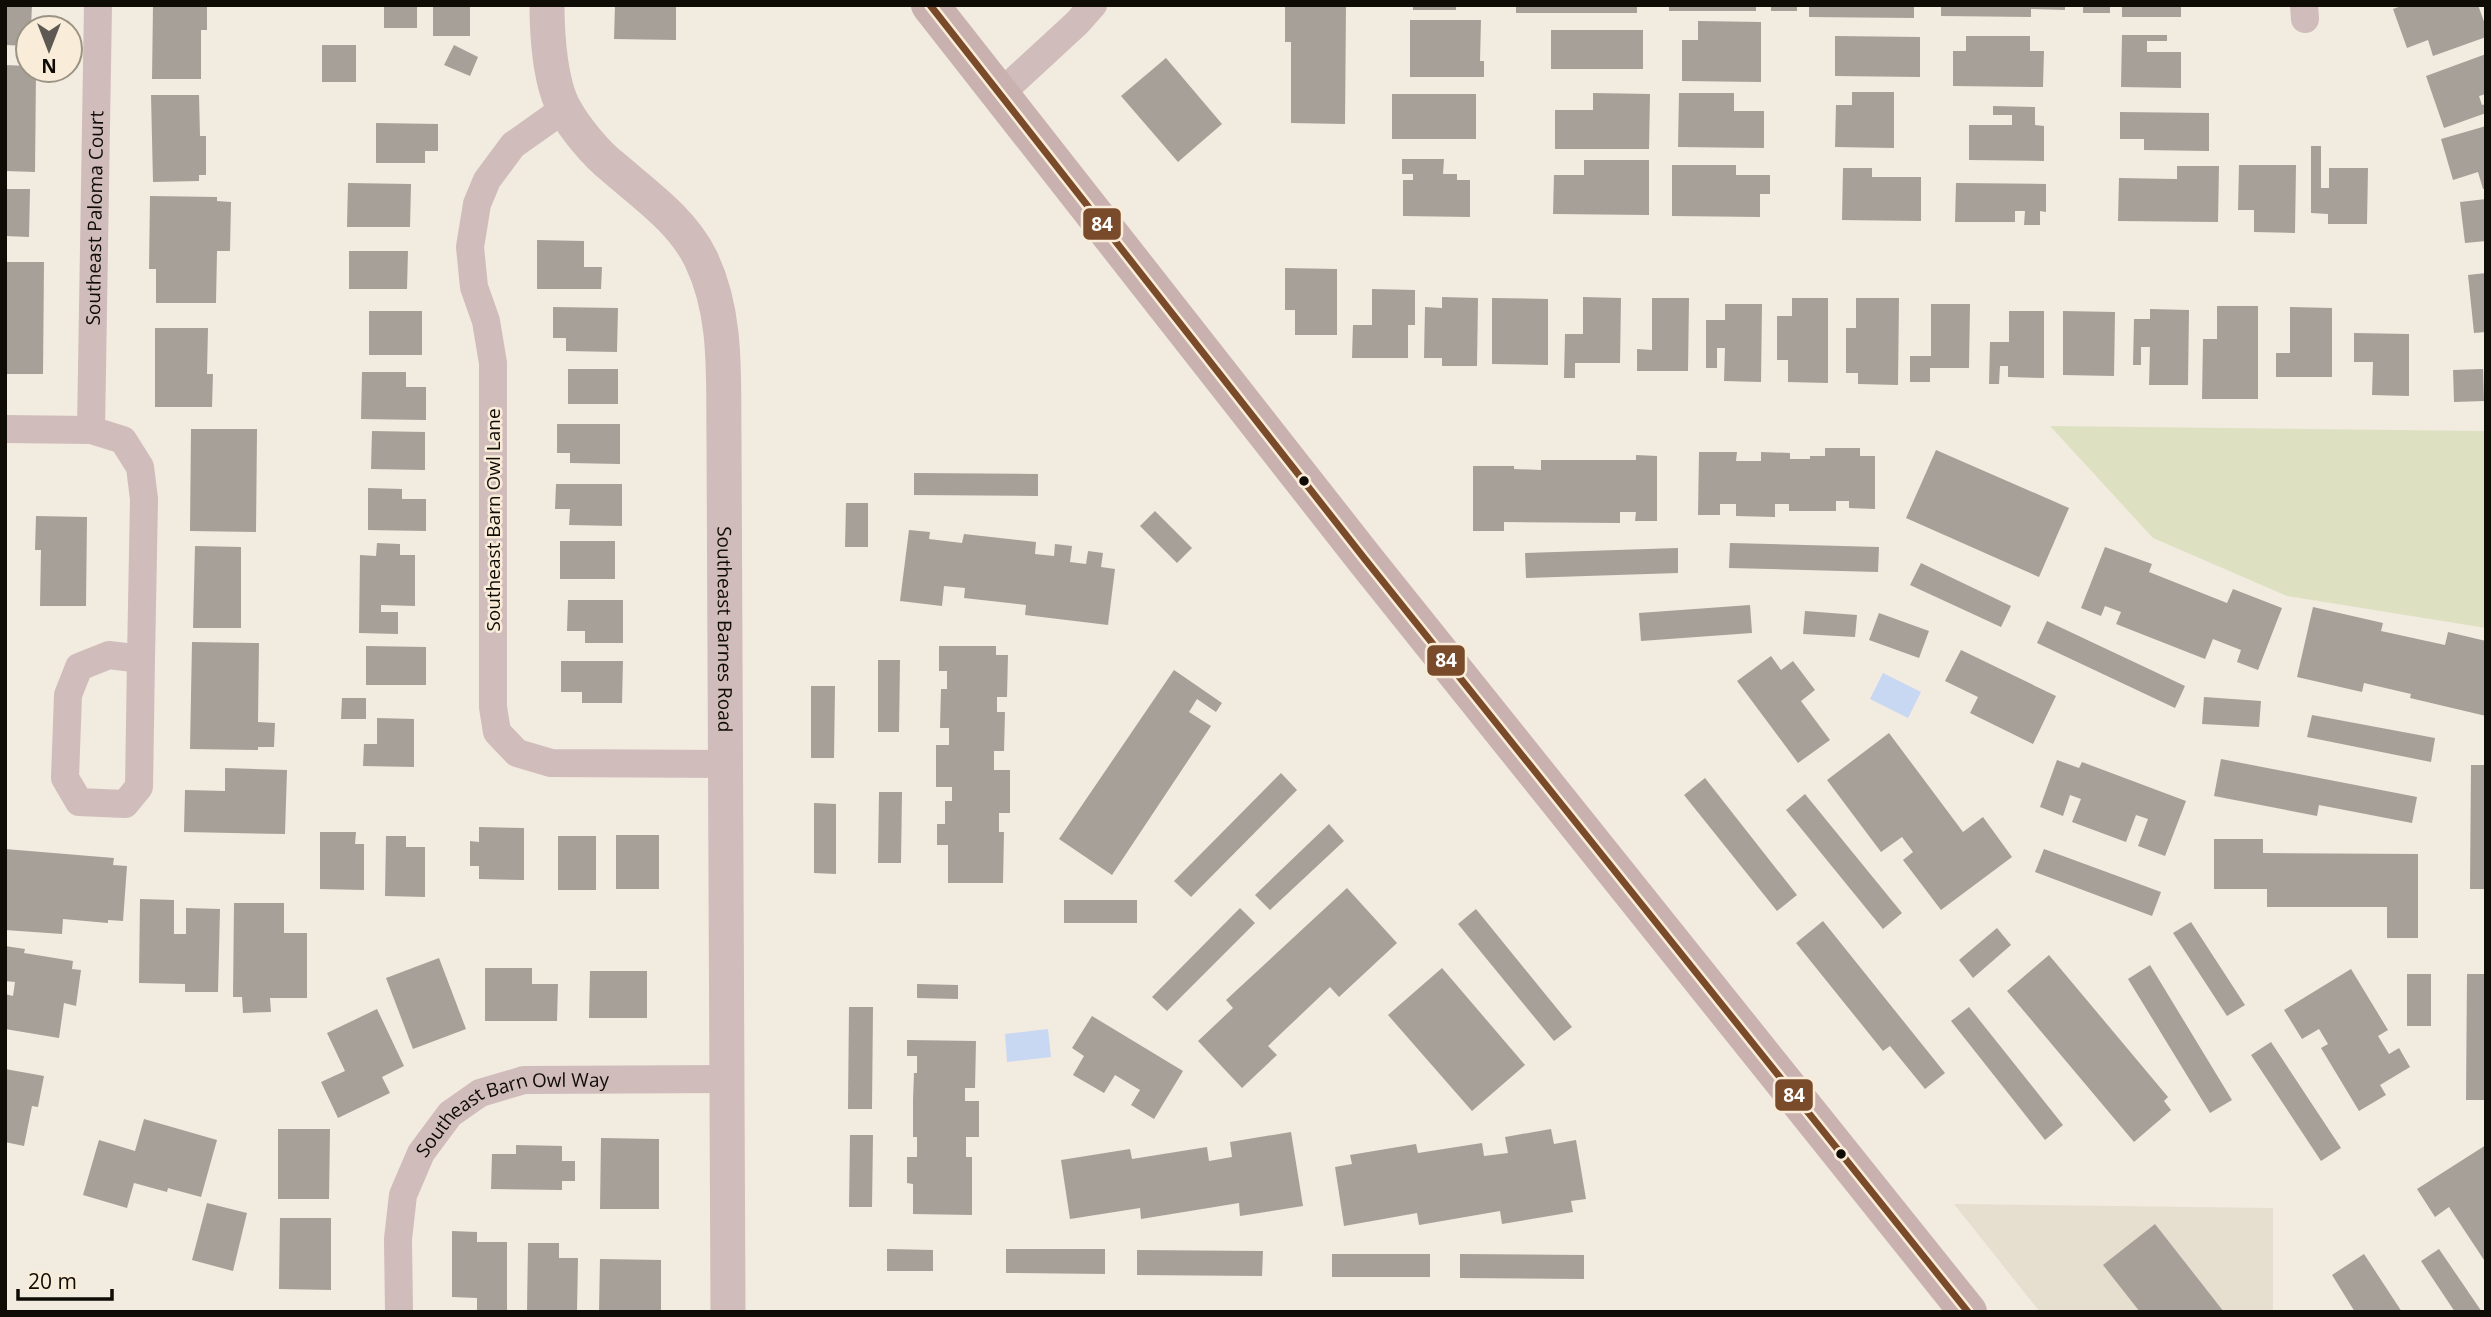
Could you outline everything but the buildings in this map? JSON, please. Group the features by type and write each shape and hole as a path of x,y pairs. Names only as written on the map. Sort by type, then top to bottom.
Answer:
{"main road":[{"path":"930,5 1372,568 1968,1312"}],"street":[{"name":"Southeast Paloma Court","path":"91,430 98,5"},
{"name":"Southeast Barnes Road","path":"547,5 547,38 564,109 609,165 664,211 689,238 713,289 720,320 729,1312"},
{"path":"1000,94 1093,5"},
{"name":"Southeast Barn Owl Lane","path":"564,109 513,145 487,180 477,204 470,247 474,287 486,321 493,363 493,707 497,732 517,753 551,763 725,764"},
{"path":"5,429 91,430 123,440 140,467 144,499 139,787 125,804 79,802 65,778 68,695 79,667 109,655 141,659"},
{"name":"Southeast Barn Owl Way","path":"399,1312 398,1239 403,1195 421,1153 450,1114 480,1093 524,1080 727,1079"}],"shaded area":[{"path":"1954,1204 2273,1208 2273,1312 2040,1312"}],"green space":[{"path":"2050,426 2486,431 2486,628 2287,596 2153,538"}],"water":[{"path":"1883,673 1921,692 1908,718 1870,699"},
{"path":"1048,1029 1051,1057 1007,1062 1005,1034"}],"transit line":[{"name":"84","path":"930,5 1364,558 1968,1312"}]}
